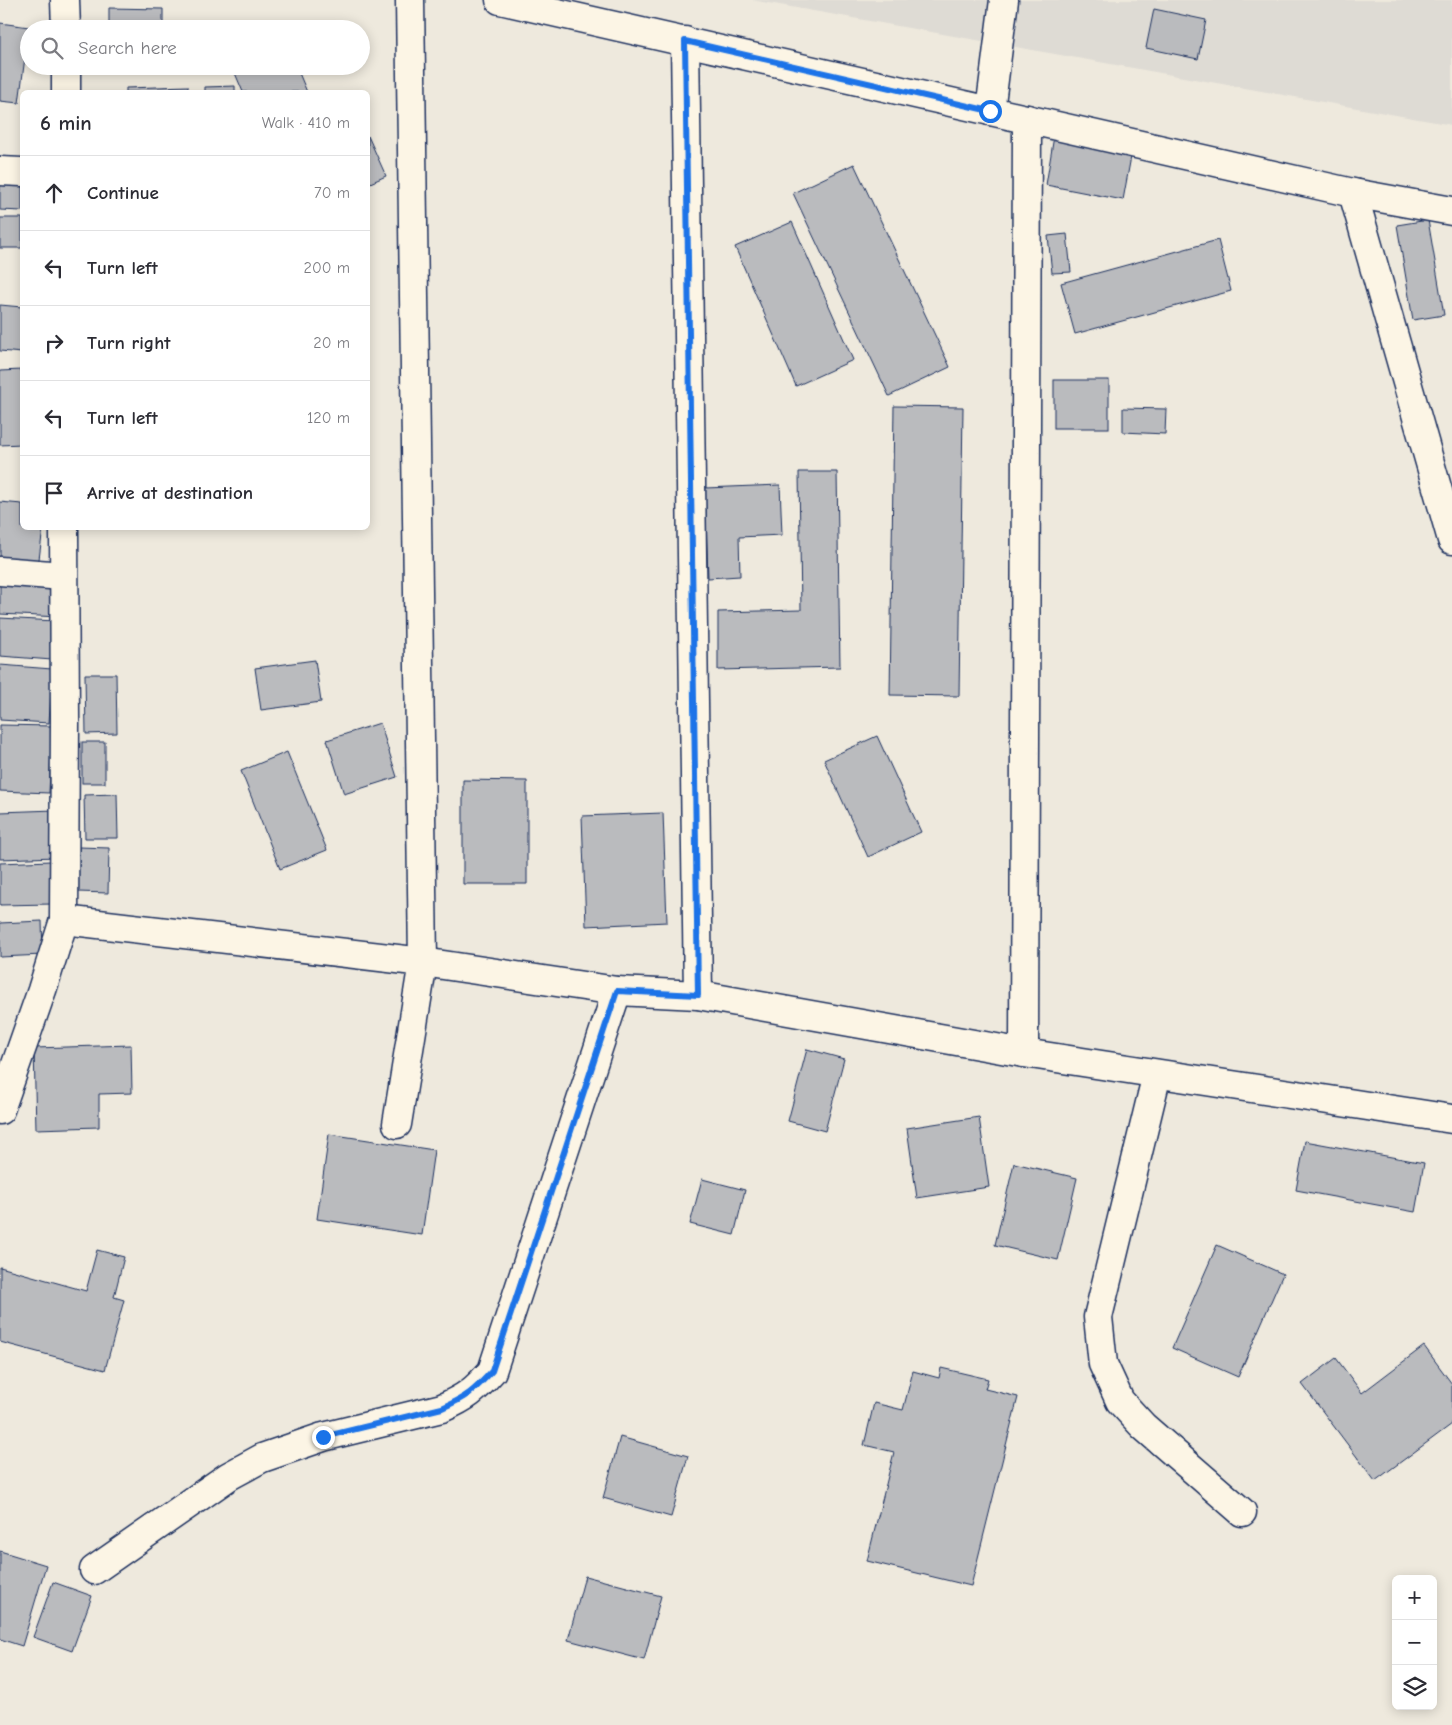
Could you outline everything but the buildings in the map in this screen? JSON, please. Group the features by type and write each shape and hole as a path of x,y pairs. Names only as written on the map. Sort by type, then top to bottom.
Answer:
{"street":[{"path":"65,0 66,20"},
{"path":"396,1124 423,962 410,0"},
{"path":"500,0 1353,193 1452,211"},
{"path":"990,111 1004,0"},
{"path":"685,41 698,995"},
{"path":"66,75 66,90"},
{"path":"1024,1053 1026,119"},
{"path":"0,171 20,172"},
{"path":"1353,193 1452,540"},
{"path":"0,1110 64,920 64,530"},
{"path":"0,571 63,576"},
{"path":"64,920 423,962 617,991 698,995 1024,1053 1452,1119"},
{"path":"94,1570 229,1476 262,1458 323,1437 442,1408 459,1401 475,1390 492,1371 617,991"},
{"path":"1157,1074 1098,1317 1102,1364 1120,1401 1143,1426 1242,1512"}],"shaded area":[{"path":"752,0 1452,0 1452,125"}],"route":[{"path":"323,1437 442,1408 459,1401 475,1390 492,1371 617,991 698,995 685,41 990,111"}]}
